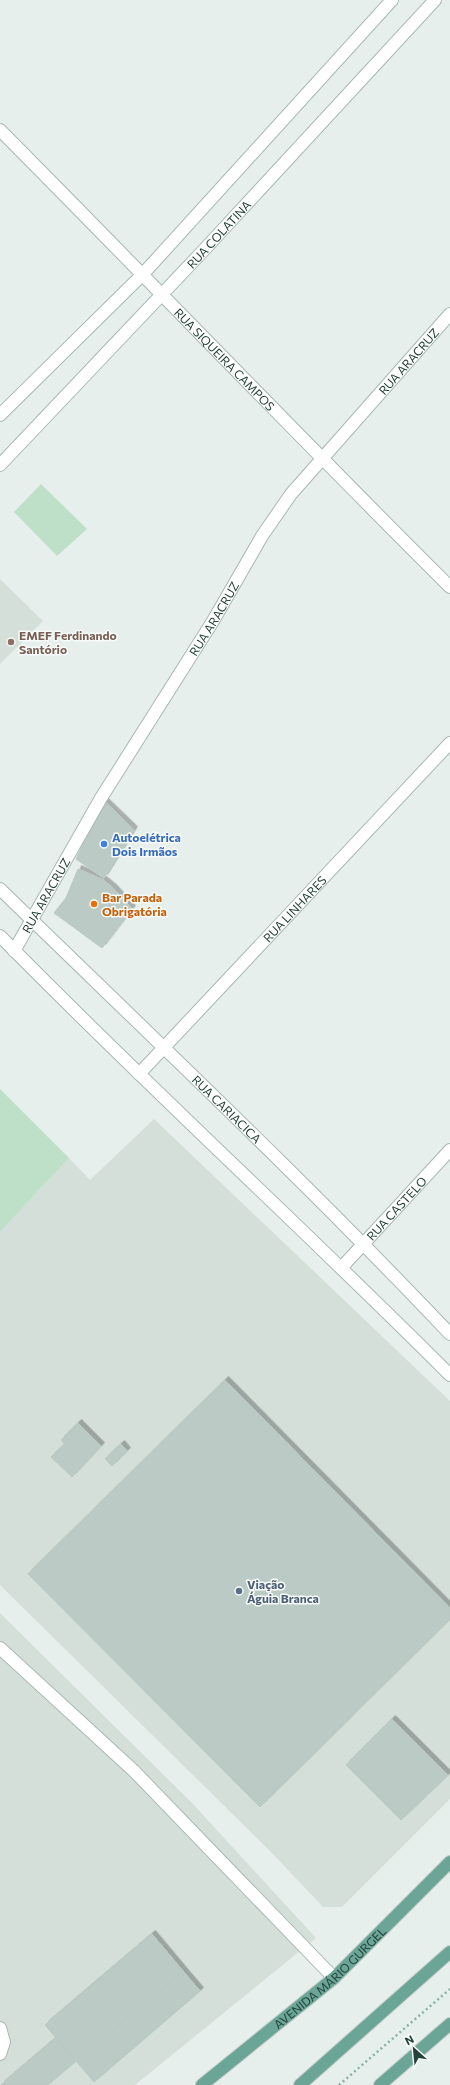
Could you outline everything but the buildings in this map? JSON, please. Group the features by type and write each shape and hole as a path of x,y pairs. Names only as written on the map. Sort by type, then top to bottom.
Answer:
{"main road":[{"name":"AVENIDA MÁRIO GURGEL","path":"202,2085 334,1978 450,1862"},
{"path":"300,2085 450,1952"},
{"path":"380,2085 450,2024"}],"street":[{"path":"0,415 143,274 392,0"},
{"name":"RUA COLATINA","path":"0,466 435,0"},
{"name":"RUA SIQUEIRA CAMPOS","path":"0,130 143,274 321,458 450,587"},
{"name":"RUA ARACRUZ","path":"14,951 101,798 213,621 262,536 291,494 321,458 450,314"},
{"name":"RUA LINHARES","path":"139,1074 450,743"},
{"name":"RUA CARIACICA","path":"0,889 164,1046 364,1244 450,1334"},
{"path":"0,936 139,1074 342,1267 450,1375"},
{"name":"RUA CASTELO","path":"342,1267 450,1150"},
{"path":"0,1648 134,1771 334,1978"},
{"path":"0,2028 3,2034 4,2042 0,2054"}],"path":[{"path":"339,2085 450,1988"}],"shaded area":[{"name":"EMEF Ferdinando Santório","path":"0,579 43,621 0,664"},
{"path":"154,1119 450,1401 450,1799 342,1907 323,1907 269,1850 0,1585 0,1232 69,1158 90,1180"},
{"path":"0,1613 193,1804 316,1938 135,2085 0,2085"}],"green space":[{"path":"41,484 87,529 57,556 14,512"},
{"path":"0,1089 69,1158 0,1232"}],"place":[{"name":"EMEF Ferdinando Santório","path":"11,642"},
{"name":"Autoelétrica Dois Irmãos","path":"104,844"},
{"name":"Bar Parada Obrigatória","path":"94,904"},
{"name":"Viação Águia Branca","path":"239,1591"}]}
